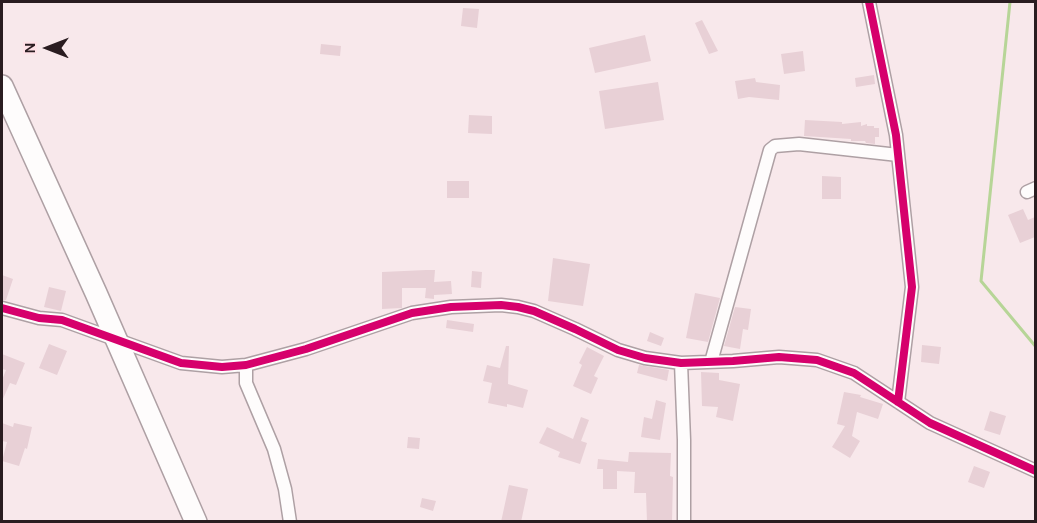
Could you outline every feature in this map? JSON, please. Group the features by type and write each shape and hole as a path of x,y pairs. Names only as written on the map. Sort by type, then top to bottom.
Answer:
{"highway":[{"path":"2,86 196,522"}],"street":[{"path":"869,2 896,135 912,287 898,402"},
{"path":"711,362 770,150 775,146 799,144 898,154"},
{"path":"2,308 39,318 62,320 181,363 222,367 246,365 306,349 412,312 501,304 534,312 618,350 645,358 681,363 779,357 817,360 854,373 930,423 1035,471"},
{"path":"681,363 684,522"},
{"path":"246,365 246,383 274,449 285,489 290,522"}],"building":[{"path":"463,8 479,9 477,28 461,26"},
{"path":"702,20 718,51 709,54 695,23"},
{"path":"645,35 651,61 595,73 589,48"},
{"path":"321,44 341,46 340,56 320,54"},
{"path":"803,51 805,71 784,74 781,54"},
{"path":"874,75 875,84 856,87 855,78"},
{"path":"755,78 756,82 780,85 779,100 749,97 738,99 735,81"},
{"path":"658,82 664,120 605,129 599,91"},
{"path":"469,115 492,116 492,134 468,133"},
{"path":"805,120 842,122 842,124 861,122 861,126 867,124 867,126 879,128 879,137 875,137 875,144 851,141 851,139 804,136"},
{"path":"822,176 841,177 841,199 822,199"},
{"path":"447,181 469,181 469,198 447,198"},
{"path":"1023,209 1028,220 1035,217 1035,237 1020,243 1008,215"},
{"path":"553,258 590,264 583,306 548,301"},
{"path":"435,270 434,282 451,281 452,294 434,295 434,299 425,298 426,288 402,288 402,308 382,309 382,272"},
{"path":"472,271 482,272 481,288 471,287"},
{"path":"2,275 13,279 6,300 2,300"},
{"path":"49,287 66,291 61,311 44,307"},
{"path":"695,293 720,298 708,342 686,338"},
{"path":"735,307 751,309 748,330 743,329 740,349 724,346"},
{"path":"447,320 474,324 473,332 446,328"},
{"path":"650,332 664,338 661,346 647,341"},
{"path":"49,344 67,351 57,375 39,368"},
{"path":"922,345 941,347 939,364 921,362"},
{"path":"506,346 509,346 508,384 528,390 523,408 488,403 492,383 483,381 487,365 500,368"},
{"path":"587,347 604,356 594,376 598,378 591,394 573,386 582,365 579,363"},
{"path":"2,354 25,363 16,385 10,383 2,401 2,380 6,370 2,369"},
{"path":"639,365 669,370 667,381 637,373"},
{"path":"701,372 719,373 719,380 740,384 733,421 716,417 718,407 702,406"},
{"path":"844,392 861,395 860,397 883,404 878,419 857,412 852,436 860,441 850,458 832,447 845,426 837,424"},
{"path":"656,400 666,403 660,440 641,437 644,417 652,419"},
{"path":"990,411 1006,416 1000,435 984,430"},
{"path":"581,417 589,420 581,441 587,443 580,464 558,457 560,452 539,443 547,427 573,439"},
{"path":"2,423 13,427 14,423 32,427 27,449 25,448 19,466 2,461 7,442 2,441"},
{"path":"408,437 420,438 419,449 407,448"},
{"path":"629,452 671,453 672,522 647,522 646,493 634,493 635,472 617,471 617,489 603,489 603,469 597,469 598,459 628,462"},
{"path":"974,466 990,472 984,488 968,482"},
{"path":"509,485 528,489 521,522 501,522"},
{"path":"422,498 436,501 433,511 420,507"}],"waterway":[{"path":"1010,2 981,281 1036,347"}],"cycle path":[{"path":"869,2 896,135 912,287 898,402"},
{"path":"2,308 39,318 62,320 181,363 222,367 246,365 306,349 412,313 451,307 501,305 518,307 534,311 618,350 645,358 681,363 779,357 817,360 854,373 930,423 1036,471"}]}
